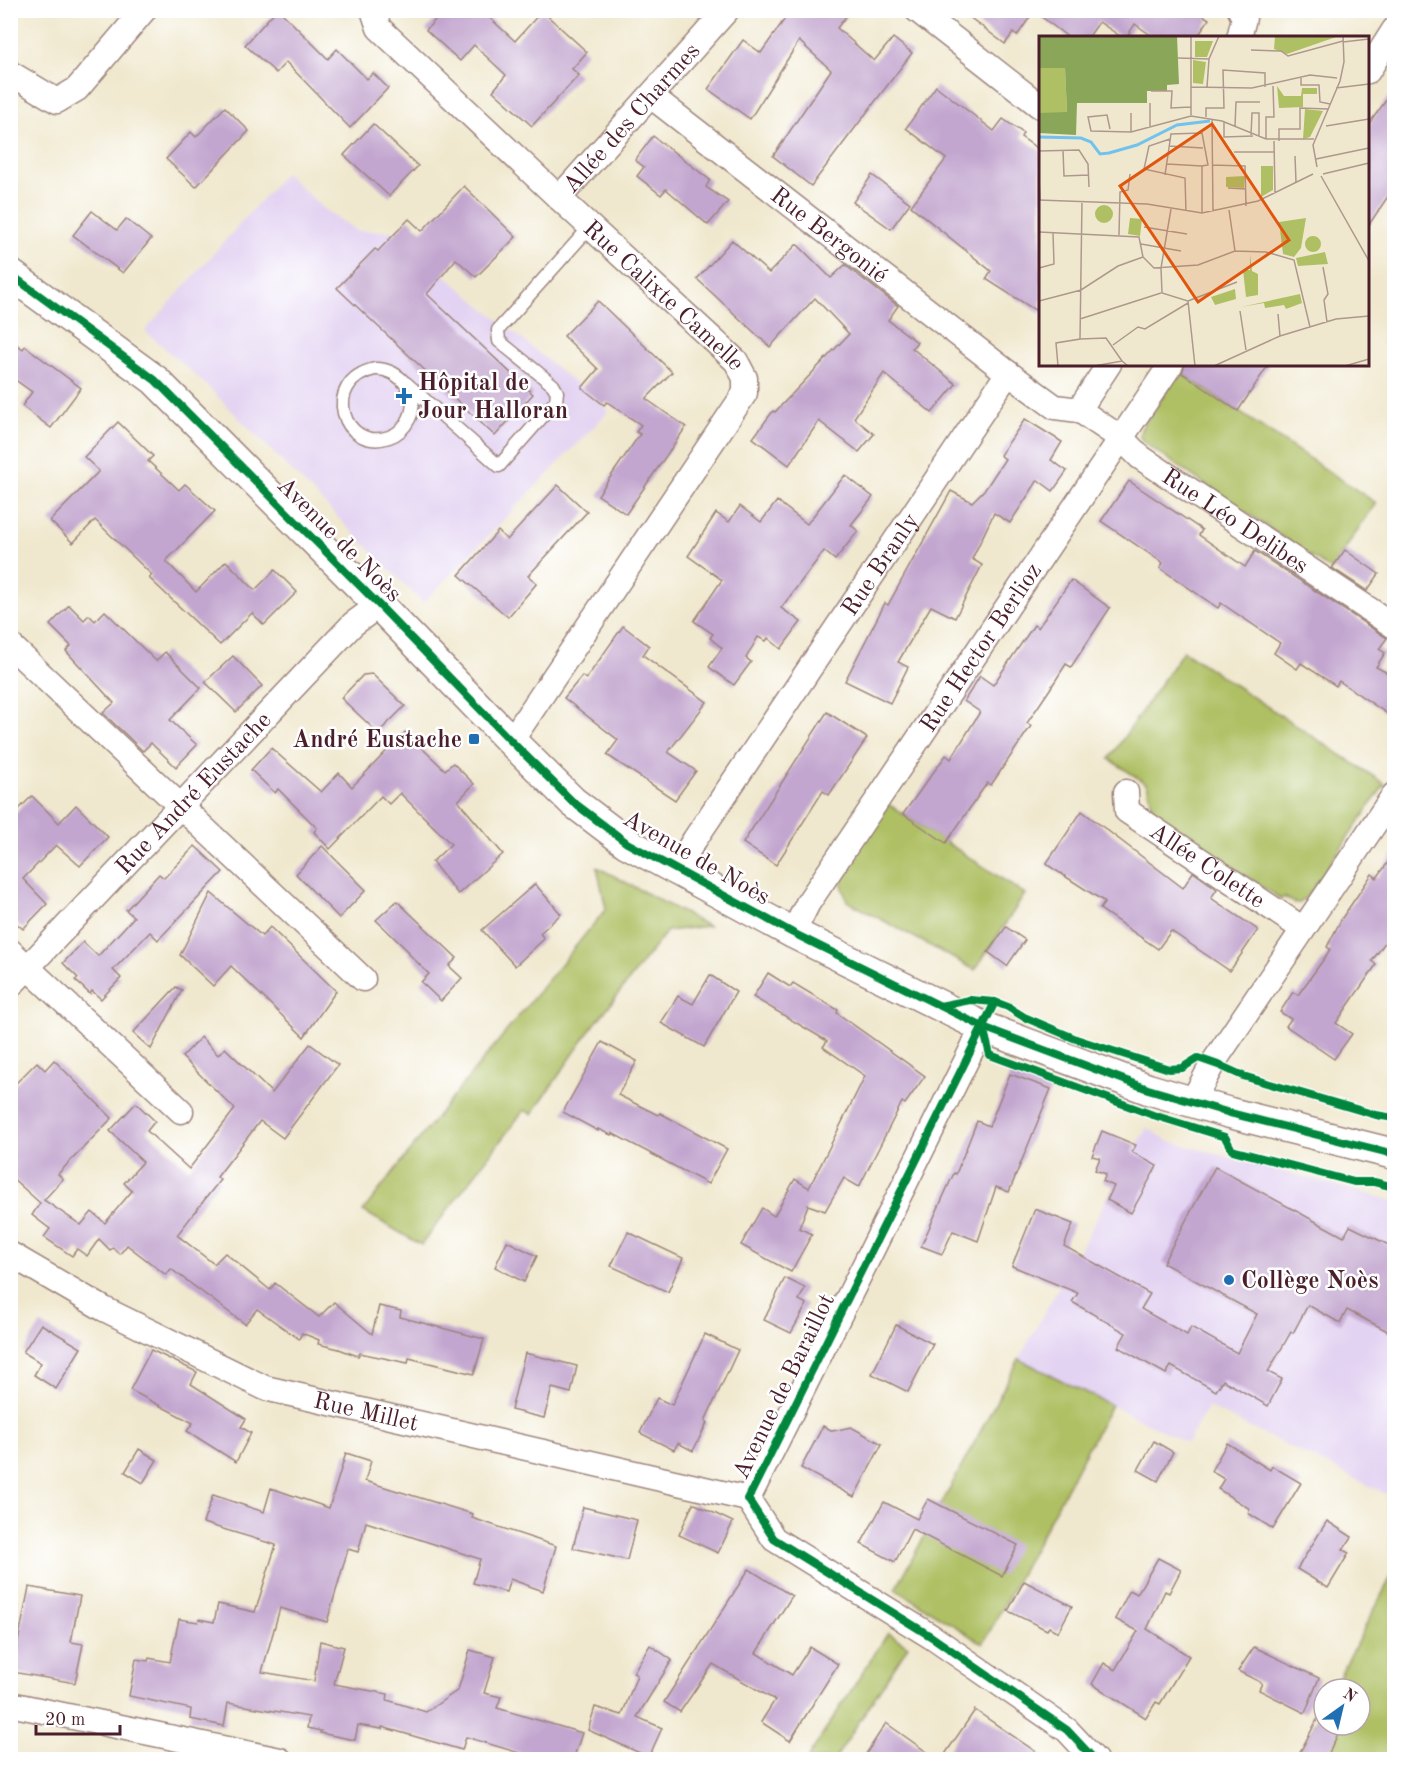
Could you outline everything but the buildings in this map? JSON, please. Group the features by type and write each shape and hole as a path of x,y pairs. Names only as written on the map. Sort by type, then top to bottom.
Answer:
{"street":[{"path":"10,73 57,101 77,89 144,10"},
{"name":"Rue Calixte Camelle","path":"373,10 379,28 736,361 745,378 745,393 511,741"},
{"name":"Allée des Charmes","path":"559,198 727,10"},
{"path":"916,10 1039,104"},
{"path":"1240,10 1244,18 1240,36"},
{"path":"1369,69 1395,30"},
{"name":"Rue Bergonié","path":"651,96 1008,373"},
{"name":"Avenue de Noès","path":"10,274 154,380 379,604 573,802 627,843 793,933 983,1027 1148,1089 1395,1154"},
{"path":"1008,373 1055,407 1079,410 1108,366"},
{"name":"Rue Hector Berlioz","path":"793,933 808,903 1170,366"},
{"name":"Rue Branly","path":"675,871 1008,373"},
{"name":"Rue Léo Delibes","path":"1079,410 1122,439 1140,457 1395,626"},
{"name":"Rue André Eustache","path":"10,986 19,959 180,806 352,624 379,604"},
{"path":"10,645 363,979"},
{"name":"Allée Colette","path":"1125,792 1126,811 1304,929"},
{"path":"1192,1102 1209,1069 1395,795"},
{"path":"19,959 181,1111"},
{"name":"Avenue de Baraillot","path":"983,1027 748,1499 774,1539 932,1637 1067,1730 1095,1760"},
{"name":"Rue Millet","path":"10,1254 104,1309 265,1388 748,1499"},
{"path":"10,1704 280,1760"}],"lane":[{"path":"406,383 413,406 404,428 394,435 383,439 371,439 360,435 345,418 343,396 347,386 364,372 387,369 406,383 499,466 556,401 557,392 553,385 499,341 498,330 590,227"}],"shaded area":[{"name":"Hôpital de Jour Halloran","path":"285,173 324,209 357,231 391,231 609,411 423,603 202,381 145,331"},
{"name":"Collège Noès","path":"1147,1127 1168,1141 1394,1201 1394,1498 1208,1407 1187,1443 1019,1359"}],"green space":[{"path":"1179,372 1376,503 1331,570 1143,442 1139,435 1142,427"},
{"path":"1183,651 1385,784 1310,893 1300,903 1294,903 1284,897 1281,899 1155,817 1147,784 1109,759"},
{"path":"888,804 1025,894 975,970 847,901 839,875"},
{"path":"597,867 708,926 667,931 588,1033 532,1114 524,1110 421,1245 363,1211 606,909"},
{"path":"1019,1359 1111,1405 983,1644 896,1589"},
{"path":"1394,1571 1394,1759 1296,1760 1312,1729 1312,1737 1372,1737 1372,1677 1339,1677"},
{"path":"888,1633 908,1646 835,1759 807,1759"}],"cycle path":[{"path":"10,274 155,380 573,802 627,843 793,933 983,1027 1148,1089 1230,1113 1394,1154"},
{"path":"940,1006 970,1000 995,1002 1076,1039 1169,1069 1182,1068 1198,1058 1243,1076 1376,1115 1394,1118"},
{"path":"995,1002 748,1499 774,1539 932,1637 1067,1730 1095,1760"},
{"path":"983,1027 990,1055 1153,1115 1225,1137 1232,1150 1354,1182 1374,1182 1394,1187"}],"place":[{"name":"Hôpital de Jour Halloran","path":"404,396"},
{"name":"André Eustache","path":"474,739"},
{"name":"Collège Noès","path":"1229,1280"}]}
